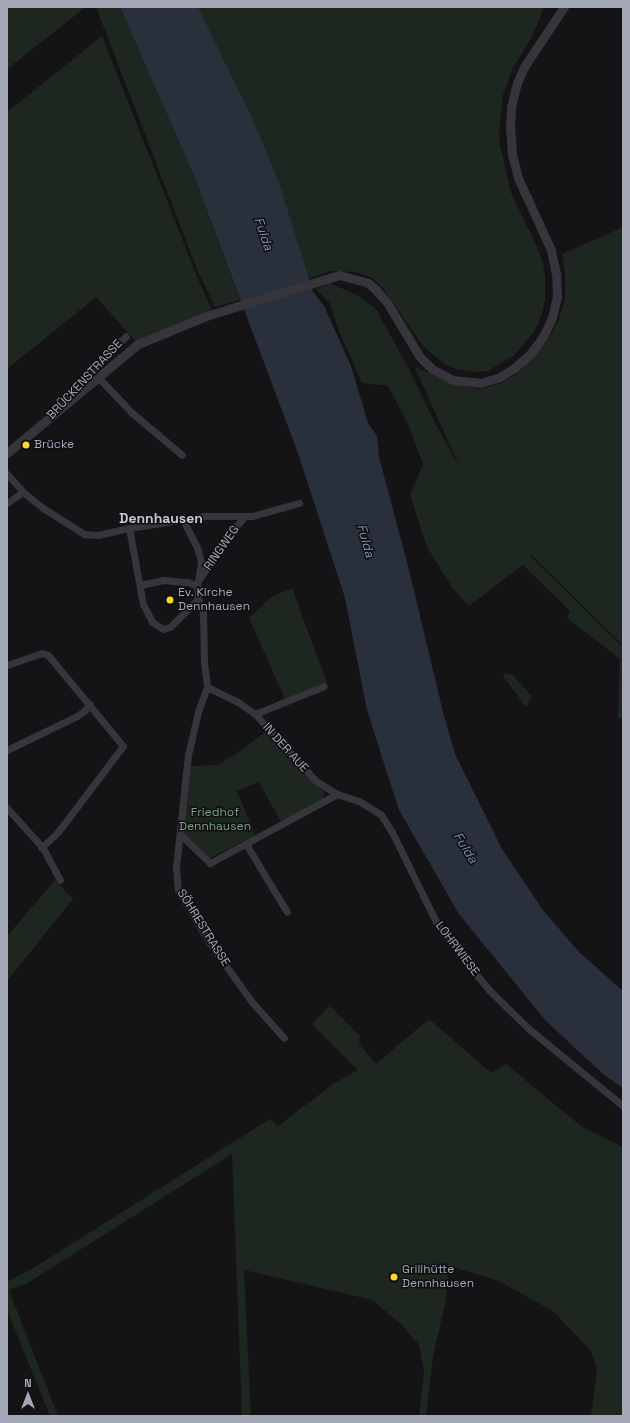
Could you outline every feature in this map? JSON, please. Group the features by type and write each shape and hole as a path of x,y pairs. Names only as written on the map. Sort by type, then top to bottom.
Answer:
{"street":[{"path":"63,407 138,344 189,322 328,277 339,275 368,282 388,304 420,357 432,369 453,380 480,383 498,378 513,370 530,354 543,337 552,318 557,297 556,274 551,250 518,178 512,154 510,128 511,107 517,83 524,68 564,7"},
{"name":"BRÜCKENSTRASSE","path":"7,453 63,407 66,397 126,336"},
{"path":"98,377 132,413 182,455"},
{"path":"7,474 23,492 43,508 84,534 98,535 129,528 205,516 244,517 273,511 299,503"},
{"path":"7,503 23,492"},
{"name":"RINGWEG","path":"198,583 231,532 244,517"},
{"name":"SÖHRESTRASSE","path":"183,520 197,547 201,562 198,583 198,599 203,612 204,662 207,686 192,734 183,795 176,868 178,890 209,942 252,1002 284,1038"},
{"path":"129,528 143,604 152,622 163,628 170,627 198,599"},
{"path":"140,585 163,580 198,583"},
{"path":"7,665 42,653 48,655 90,704 123,746 90,793 58,832 41,848"},
{"name":"IN DER AUE","path":"207,686 238,702 254,714 316,781"},
{"name":"IN DER AUE","path":"254,714 324,686"},
{"path":"7,750 77,716 90,704"},
{"name":"LOHRWIESE","path":"316,781 337,794 359,801 381,815 392,832 436,922 489,990 529,1029 623,1106"},
{"path":"180,834 210,863 337,794"},
{"path":"7,808 41,848 60,880"},
{"path":"246,844 287,912"}],"green space":[{"path":"7,7 86,7 7,69"},
{"path":"96,7 120,7 194,176 240,300 215,307 198,272"},
{"path":"198,7 544,7 533,35 513,68 503,95 499,132 500,145 511,193 534,240 543,263 545,276 545,300 542,314 534,332 514,355 488,371 474,372 456,369 443,363 424,347 382,287 372,278 356,272 332,271 308,278 279,182 251,115"},
{"path":"102,36 198,279 211,308 206,316 138,344 96,297 7,369 7,112"},
{"path":"623,227 623,645 531,555 530,556 623,647 623,718 618,719 620,659 567,618 570,611 523,565 469,606 453,589 427,547 410,495 423,464 408,424 388,386 362,383 339,331 329,302 316,289 329,283 357,295 376,309 409,369 435,423 460,467 414,366 451,384 479,389 499,384 517,374 548,340 559,319 565,298 565,273 562,254"},
{"path":"292,588 327,683 285,699 249,618 271,597"},
{"path":"504,673 512,675 532,696 526,707 503,676"},
{"name":"Friedhof Dennhausen","path":"265,732 324,792 323,799 281,822 259,782 237,791 255,835 208,859 181,834 189,766 218,765 243,749"},
{"path":"55,880 73,899 7,981 7,936"},
{"path":"330,1006 360,1036 359,1044 376,1064 429,1019 491,1073 506,1064 582,1127 623,1147 623,1416 591,1416 597,1370 591,1351 553,1311 499,1281 449,1266 446,1300 433,1356 426,1416 419,1416 424,1371 419,1345 401,1324 372,1300 244,1270 251,1416 242,1416 232,1154 26,1284 9,1290 58,1416 50,1416 7,1310 7,1282 35,1267 270,1119 278,1126 333,1084 358,1070 312,1024"}],"water":[{"name":"Fulda","path":"120,7 198,7 251,115 279,182 313,292 324,306 351,366 368,423 377,436 379,457 409,570 443,712 455,754 502,849 543,910 579,952 623,991 623,1088 604,1075 546,1021 459,914 399,810 367,710 345,598 298,453 194,176"}],"place":[{"name":"Brücke","path":"26,445"},
{"name":"Ev. Kirche Dennhausen","path":"170,600"},
{"name":"Grillhütte Dennhausen","path":"394,1277"}],"district":[{"name":"Dennhausen","path":"161,518"}]}
